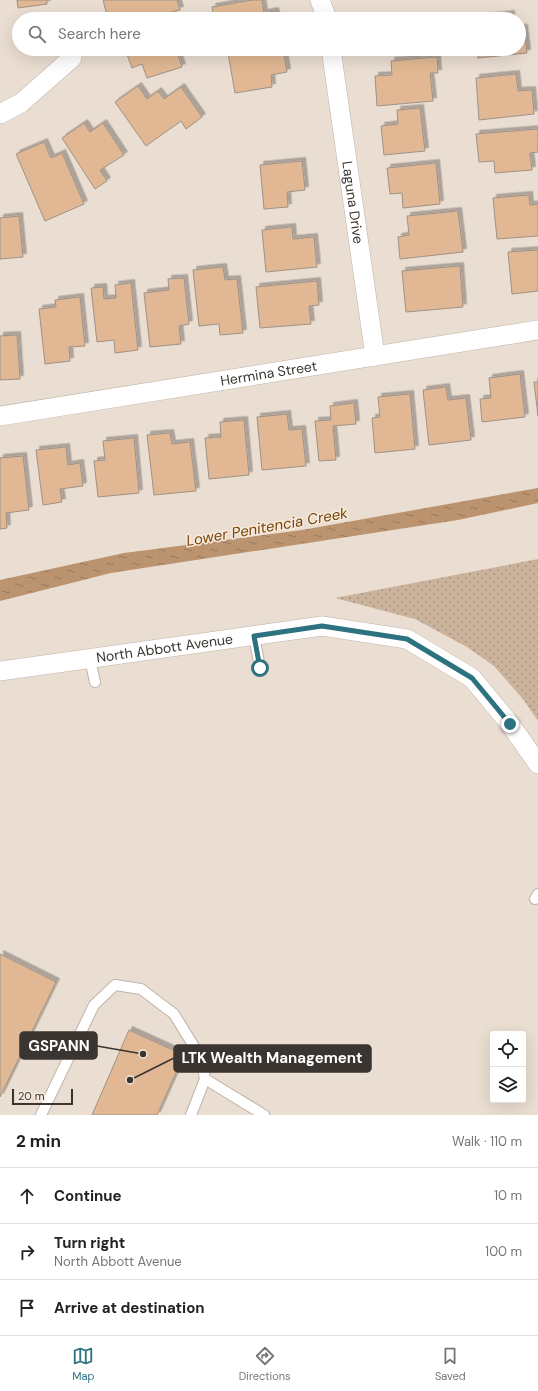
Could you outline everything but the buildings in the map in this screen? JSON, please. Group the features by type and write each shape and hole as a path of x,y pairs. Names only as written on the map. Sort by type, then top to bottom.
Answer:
{"street":[{"path":"320,0 324,12"},
{"name":"Laguna Drive","path":"332,56 375,356"},
{"path":"0,114 21,103 72,58"},
{"name":"Hermina Street","path":"0,416 538,330"},
{"name":"North Abbott Avenue","path":"0,671 322,626 407,639 472,678 510,724 538,764"}],"lane":[{"path":"254,636 260,668"},
{"path":"90,659 95,682"},
{"path":"41,1115 94,1005 115,985 141,989 174,1014 202,1058 205,1079 191,1115"},
{"path":"205,1079 264,1115"}],"shaded area":[{"path":"538,559 538,721 523,699 494,666 467,647 415,619 335,598"}],"water":[{"path":"538,488 538,503 458,520 111,573 0,601 0,580 124,553 302,530"}],"place":[{"name":"GSPANN","path":"143,1054"},
{"name":"LTK Wealth Management","path":"130,1080"}],"route":[{"path":"260,668 254,636 322,626 407,639 472,678 510,724"}],"water label":[{"name":"Lower Penitencia Creek","path":"267,527"}]}
